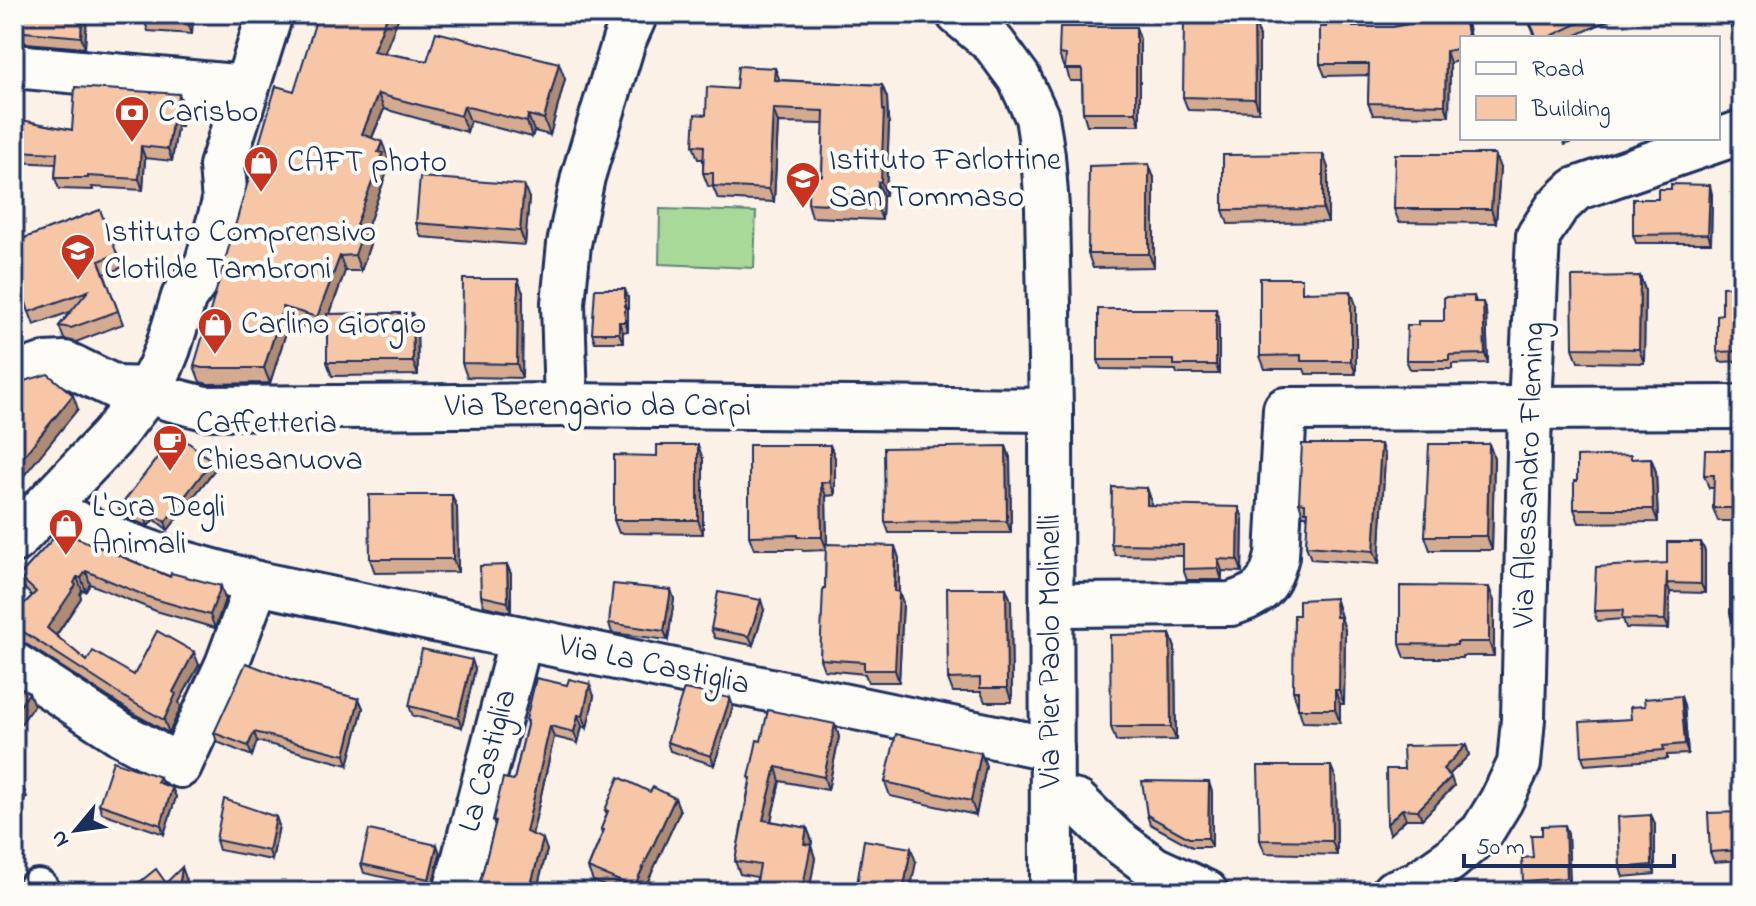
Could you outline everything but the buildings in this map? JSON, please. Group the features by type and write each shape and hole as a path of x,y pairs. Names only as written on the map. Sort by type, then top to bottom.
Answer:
{"main road":[{"path":"14,540 111,438 149,389 168,348 184,297 207,265 225,202 222,166 270,14"}],"street":[{"path":"566,405 563,303 569,244 583,177 624,41 636,14"},
{"name":"Via Pier Paolo Molinelli","path":"958,14 994,44 1019,78 1037,117 1043,156 1051,410 1052,892"},
{"path":"14,66 246,87"},
{"name":"Via Alessandro Fleming","path":"1720,140 1742,132"},
{"name":"Via Alessandro Fleming","path":"1411,889 1482,832 1519,764 1538,236 1557,207 1576,189 1719,140"},
{"name":"Via Berengario da Carpi","path":"14,375 45,364 65,363 117,388 149,389 169,399 205,408 566,405 1051,410"},
{"path":"1051,605 1231,604 1253,596 1272,579 1277,556 1285,409 1742,407"},
{"name":"Via La Castiglia","path":"45,509 108,537 170,559 257,583 1052,749"},
{"path":"14,664 121,734 180,766 227,664 257,583"},
{"name":"La Castiglia","path":"457,884 521,638"},
{"path":"1052,796 1077,802 1115,839 1154,868 1206,892"}],"green space":[{"path":"660,209 756,212 754,268 659,264"}],"place":[{"name":"Carisbo","path":"132,144"},
{"name":"CAFT photo","path":"261,194"},
{"name":"Istituto Farlottine San Tommaso","path":"803,210"},
{"name":"Istituto Comprensivo Clotilde Tambroni","path":"78,282"},
{"name":"Carlino Giorgio","path":"215,356"},
{"name":"Caffetteria Chiesanuova","path":"170,473"},
{"name":"L'Ora Degli Animali","path":"66,557"}]}
